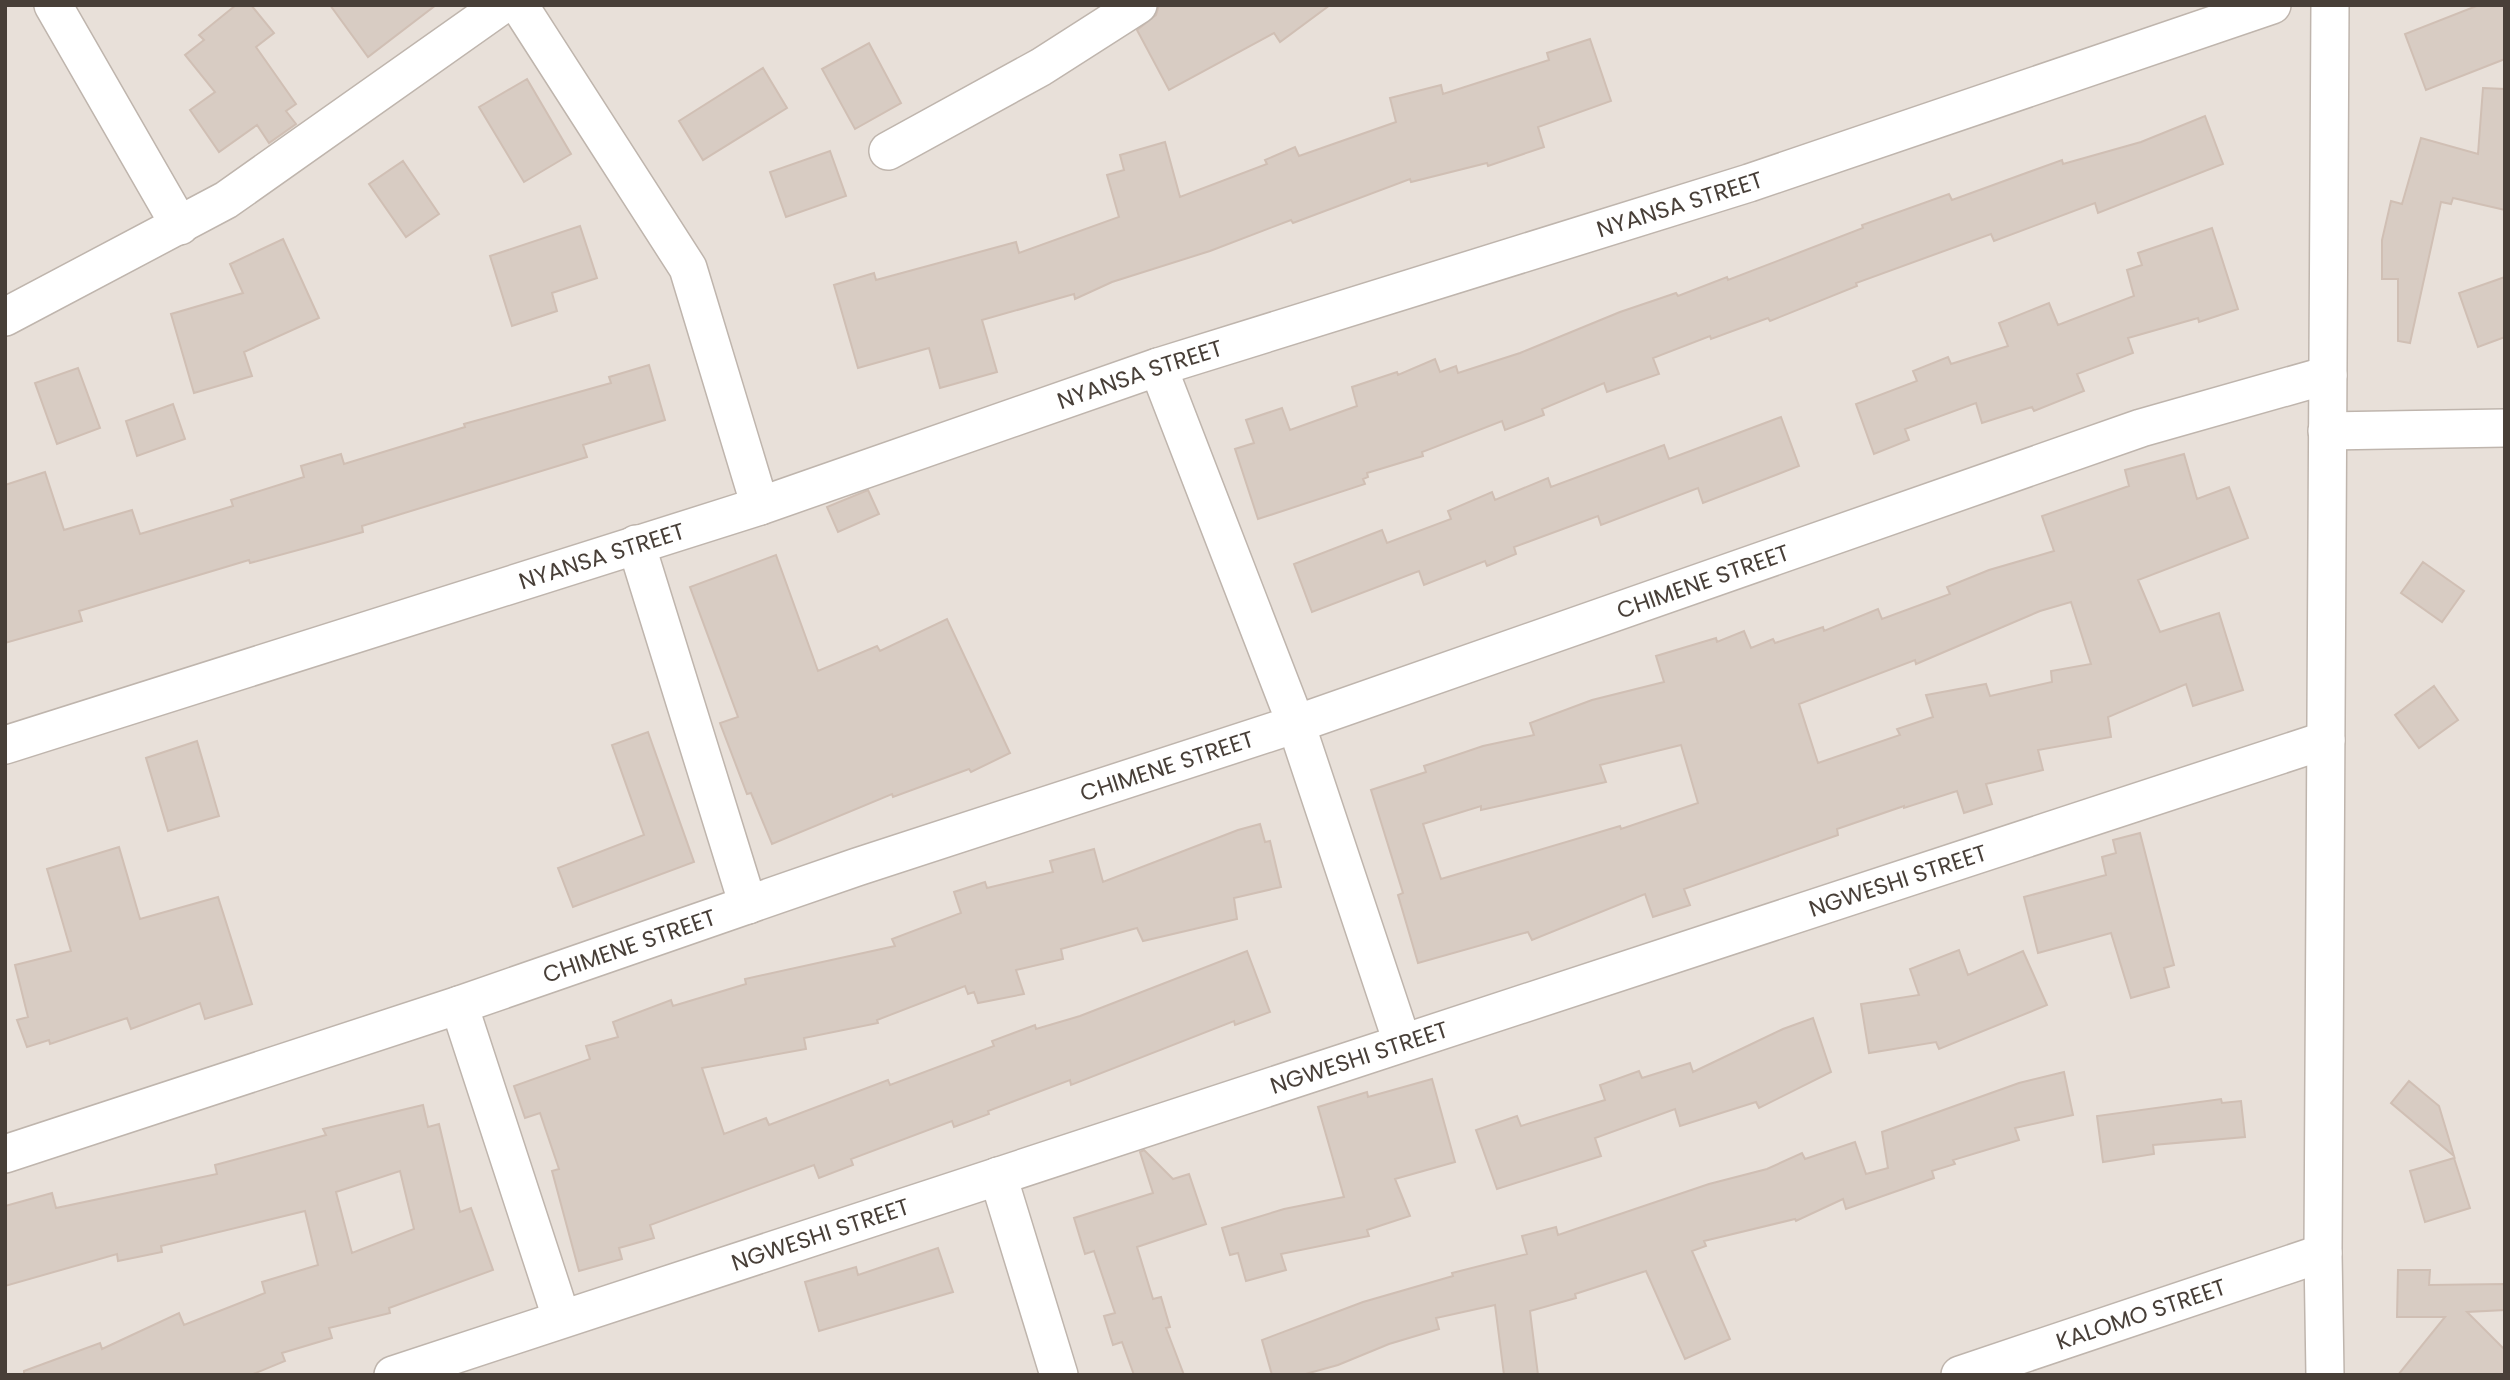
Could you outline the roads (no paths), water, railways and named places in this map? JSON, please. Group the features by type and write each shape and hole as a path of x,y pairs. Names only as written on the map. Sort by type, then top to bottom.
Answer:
{"street":[{"path":"53,5 180,226"},
{"path":"5,317 226,200 502,5"},
{"path":"519,5 688,268 760,506"},
{"path":"888,151 1041,67 1138,5"},
{"name":"NYANSA STREET","path":"5,745 760,506 1158,367 1749,183 2272,5"},
{"path":"2325,1375 2323,1253 2330,5"},
{"path":"1158,367 1296,724 1402,1042"},
{"name":"CHIMENE STREET","path":"5,1154 459,1005 748,905 1296,724 2141,428 2328,375"},
{"path":"2327,431 2505,428"},
{"path":"636,544 748,905"},
{"name":"NGWESHI STREET","path":"393,1375 561,1317 2326,740"},
{"path":"459,1005 561,1317"},
{"path":"998,1176 1059,1375"},
{"name":"KALOMO STREET","path":"1960,1375 2323,1253"}]}
